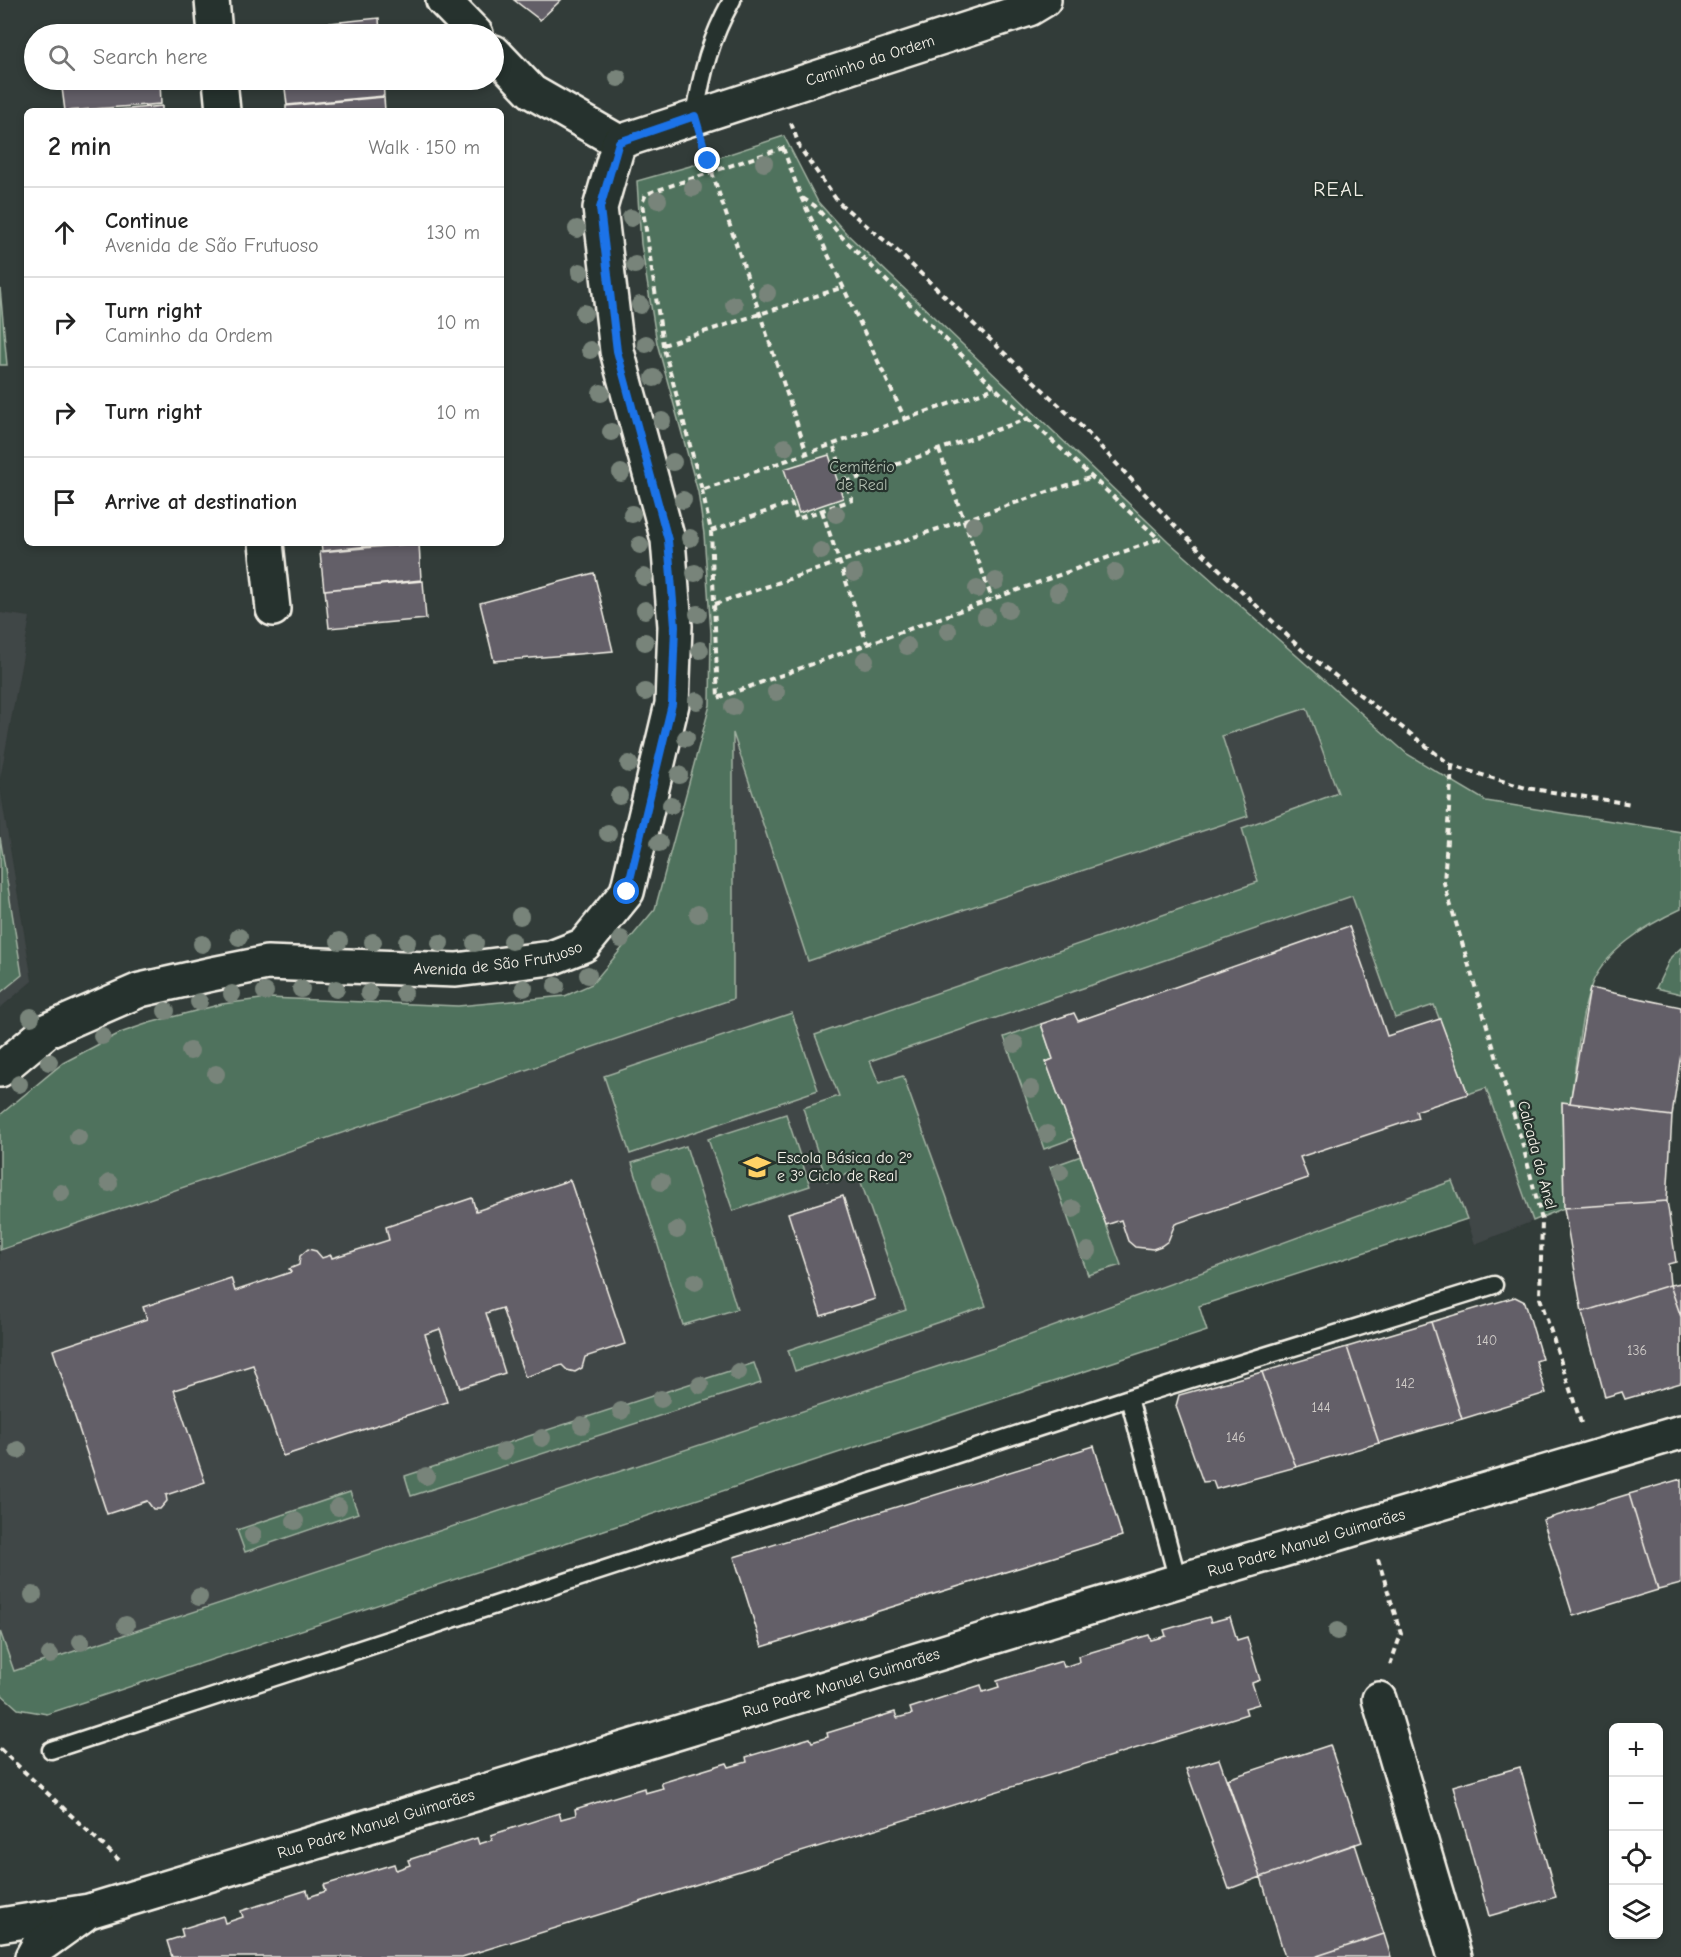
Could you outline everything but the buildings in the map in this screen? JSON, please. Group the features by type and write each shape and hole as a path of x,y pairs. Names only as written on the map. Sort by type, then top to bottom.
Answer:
{"street":[{"path":"212,0 214,24"},
{"path":"443,0 466,24"},
{"name":"Caminho da Ordem","path":"619,142 1029,9 1044,0"},
{"path":"504,63 532,92 619,142"},
{"path":"221,90 223,108"},
{"name":"Avenida de São Frutuoso","path":"0,1070 48,1030 140,990 212,974 267,963 456,970 551,958 584,945 627,892 672,704 675,626 668,540 617,351 600,208 619,142"},
{"path":"266,546 273,609"},
{"name":"Rua Padre Manuel Guimarães","path":"0,1925 88,1911 1178,1581 1681,1432"},
{"path":"1379,1699 1455,1957"},
{"path":"32,1957 37,1948 88,1911"}],"lane":[{"path":"695,116 703,65 732,0"},
{"path":"51,1750 1130,1398 1494,1285"},
{"path":"1130,1398 1178,1581"}],"path":[{"path":"695,116 807,453"},
{"path":"801,197 815,206 842,237 995,388 1160,539 718,698 711,531 663,345 642,203 646,194 783,148 801,197 905,419"},
{"path":"800,148 838,202 895,249 1084,429 1172,523 1302,650 1452,766 1526,788 1632,804"},
{"path":"663,345 843,287"},
{"path":"702,490 995,388"},
{"path":"846,482 1030,418"},
{"path":"711,531 791,503 797,519 852,500 833,444"},
{"path":"939,450 992,598"},
{"path":"715,604 1092,477"},
{"path":"822,511 867,643"},
{"name":"Calcada do Anel","path":"1452,766 1444,883 1522,1142 1542,1220 1540,1298 1593,1458"},
{"path":"1389,1555 1378,1559 1401,1634"},
{"path":"0,1749 119,1860"}],"shaded area":[{"name":"Escola Básica do 2º e 3º Ciclo de Real","path":"1168,541 1407,754 1442,964 1533,1221 1475,1244 1467,1219 1199,1306 1207,1331 47,1714 18,1709 0,1693 0,1115 63,1063 120,1033 222,1004 269,998 458,1006 565,996 592,984 655,909 710,705"},
{"path":"0,613 30,617 0,779"},
{"path":"0,789 32,981 0,1008"}],"green space":[{"name":"Cemitério de Real","path":"784,136 818,202 846,233 1168,541 1407,754 1486,801 1681,832 1681,909 1641,931 1615,951 1596,976 1590,989 1580,1030 1570,1103 1562,1103 1564,1208 1533,1221 1486,1088 1468,1094 1434,1005 1395,1018 1352,896 870,1061 879,1083 903,1076 986,1306 795,1371 788,1350 906,1310 857,1171 827,1181 803,1108 839,1096 815,1035 1258,882 1242,828 1338,793 1307,708 1222,736 1248,816 808,961 733,733 733,999 0,1250 0,1115 63,1063 120,1033 222,1004 269,998 458,1006 565,996 592,984 655,909 710,705 711,633 704,534 698,492 657,343 641,244 637,181"},
{"path":"0,288 7,365 0,365"},
{"path":"0,837 22,975 0,993"},
{"path":"1681,948 1681,994 1656,988 1671,957"},
{"path":"792,1013 818,1090 630,1154 604,1076"},
{"path":"1041,1024 1053,1059 1046,1062 1074,1138 1044,1149 1004,1037"},
{"path":"786,1114 810,1186 733,1211 708,1139"},
{"path":"686,1146 737,1309 683,1325 632,1163"},
{"path":"1081,1156 1121,1265 1088,1275 1050,1167"},
{"path":"1452,1181 1467,1219 1199,1306 1207,1331 47,1714 18,1709 0,1693 0,1631 14,1671 1000,1346"},
{"path":"754,1363 761,1383 411,1496 405,1476"},
{"path":"350,1492 358,1513 245,1552 237,1530"}],"place":[{"name":"Escola Básica do 2º e 3º Ciclo de Real","path":"757,1167"}],"district":[{"name":"REAL","path":"1339,189"}],"route":[{"path":"627,892 672,704 675,626 668,540 617,351 600,208 619,142 695,116 708,161"}]}
